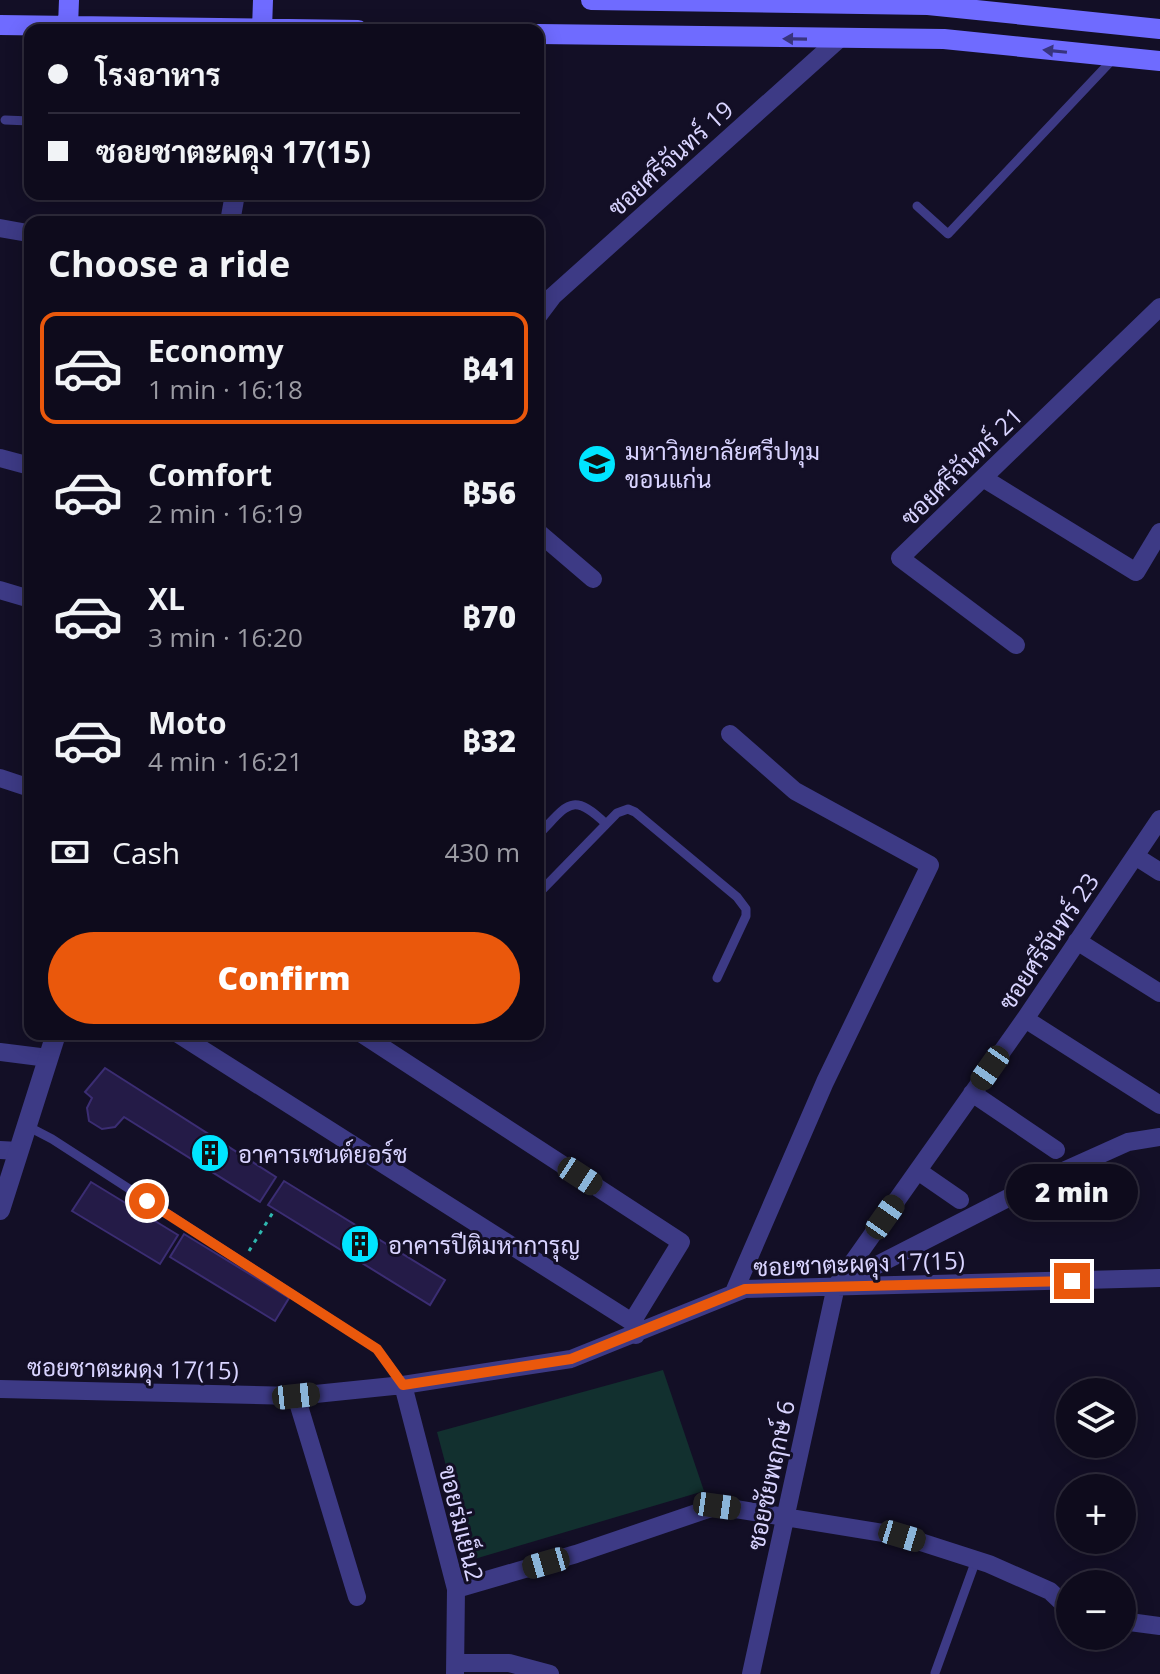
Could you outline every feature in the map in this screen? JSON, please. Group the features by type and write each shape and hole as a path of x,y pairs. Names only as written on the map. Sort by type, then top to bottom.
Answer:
{"main road":[{"path":"68,24 69,0"},
{"path":"262,24 263,0"},
{"path":"591,0 970,5 1160,29"},
{"path":"955,41 970,5"},
{"path":"0,25 24,25"},
{"path":"544,34 955,41 1160,61"}],"street":[{"name":"ซอยศรีจันทร์ 19","path":"545,292 838,40"},
{"path":"0,228 22,232"},
{"name":"ซอยศรีจันทร์ 21","path":"1016,645 900,558 1160,307"},
{"path":"0,458 24,464"},
{"path":"983,478 1136,572 1160,532"},
{"path":"544,537 593,579"},
{"path":"0,590 24,597"},
{"path":"730,734 795,791 930,865 825,1082 734,1292"},
{"path":"0,778 24,786"},
{"name":"ซอยศรีจันทร์ 23","path":"836,1286 1025,1019 1160,819"},
{"path":"1135,856 1160,872"},
{"path":"1077,941 1160,993"},
{"path":"1025,1019 1160,1105"},
{"path":"0,1210 10,1151 27,1126 54,1040"},
{"path":"187,1040 634,1328 681,1242 371,1040"},
{"path":"0,1052 48,1058"},
{"path":"972,1093 1056,1150"},
{"path":"836,1286 1039,1182 1128,1142 1160,1137"},
{"path":"918,1171 960,1200"},
{"name":"ซอยชาตะผดุง 17(15)","path":"0,1389 296,1396 403,1385 571,1359 634,1328 734,1292 836,1286 1160,1278"},
{"name":"ซอยชัยพฤกษ์ 6","path":"751,1674 836,1286"},
{"name":"ขอยร่มเย็น2","path":"403,1385 456,1589 455,1668"},
{"path":"296,1396 357,1597"},
{"path":"456,1589 576,1554 717,1506 902,1536 976,1560 1050,1591 1056,1597"},
{"path":"1136,1623 1160,1626"},
{"path":"455,1668 509,1663 550,1674"}],"lane":[{"path":"917,206 948,234 1115,57"},
{"path":"5,120 24,121"},
{"path":"544,829 566,806 573,803 589,807 606,824"},
{"path":"544,888 622,810 635,812 743,903 746,916 717,978"},
{"path":"27,1126 52,1139 377,1349 403,1385"},
{"path":"935,1673 976,1560"}],"path":[{"path":"242,1262 275,1209"}],"green space":[{"path":"663,1370 704,1491 471,1560 437,1432"}],"building":[{"name":"อาคารเซนต์ยอร์ช","path":"105,1068 276,1177 260,1202 124,1117 115,1127 102,1129 89,1121 87,1108 92,1098 85,1092"},
{"name":"อาคารปีติมหาการุญ","path":"284,1181 445,1280 430,1305 268,1205"},
{"path":"91,1182 178,1235 160,1264 72,1211"},
{"path":"184,1234 289,1298 275,1321 170,1257"}],"place":[{"name":"มหาวิทยาลัยศรีปทุม ขอนแก่น","path":"597,464"},
{"name":"อาคารเซนต์ยอร์ช","path":"210,1153"},
{"name":"อาคารปีติมหาการุญ","path":"360,1244"}],"route":[{"path":"147,1201 377,1349 403,1385 571,1359 745,1289 1072,1281"}]}
